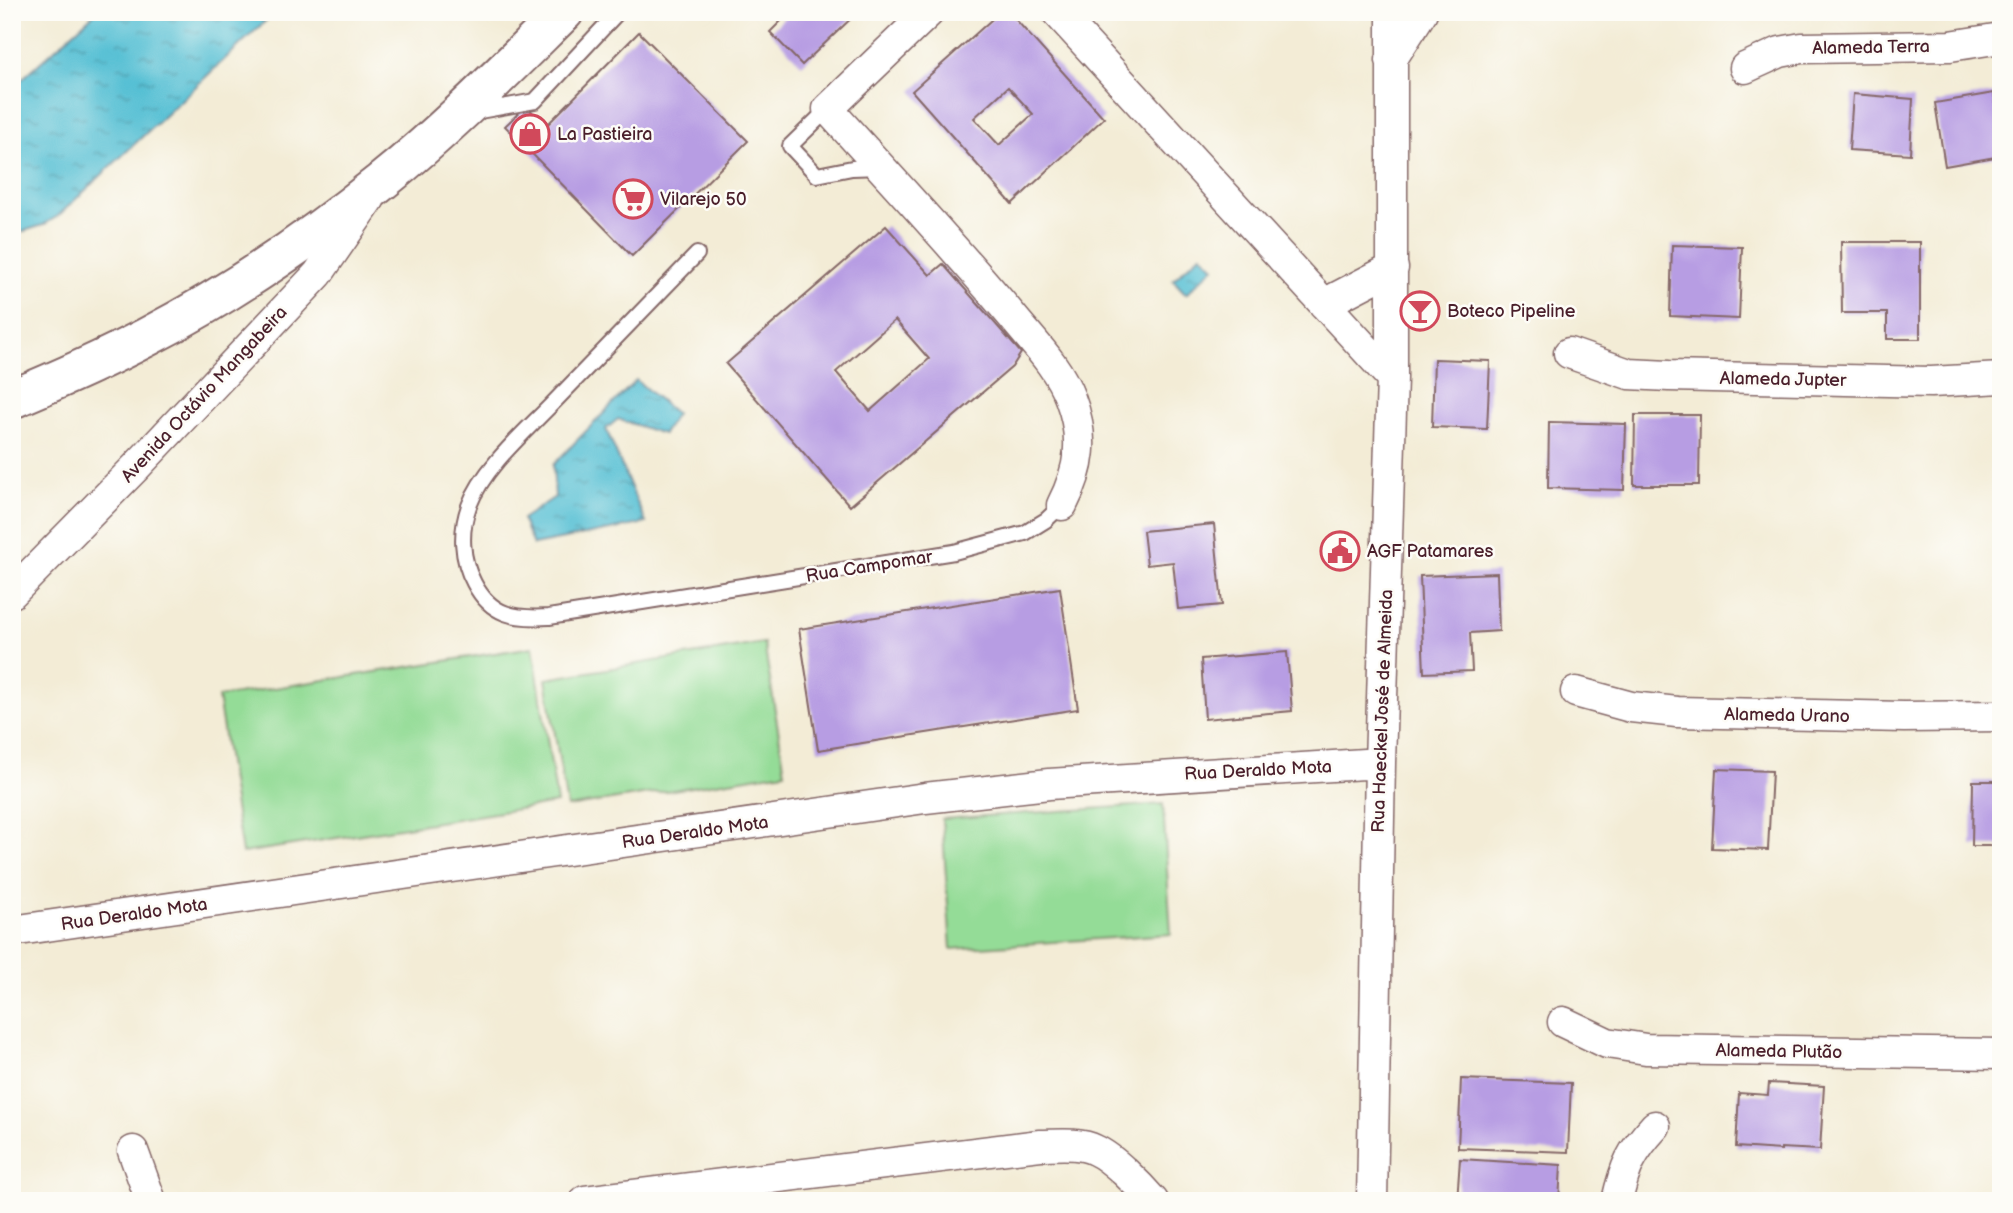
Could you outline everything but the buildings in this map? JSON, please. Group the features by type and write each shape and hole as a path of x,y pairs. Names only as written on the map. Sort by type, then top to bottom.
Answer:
{"main road":[{"name":"Avenida Octávio Mangabeira","path":"12,399 148,337 281,257 382,182 459,114 564,12"}],"street":[{"path":"828,109 929,12"},
{"path":"1057,12 1392,378"},
{"name":"Rua Haeckel José de Almeida","path":"1372,1201 1380,763 1392,378 1392,12"},
{"path":"1391,60 1401,12"},
{"path":"1391,60 1422,12"},
{"name":"Alameda Terra","path":"1745,68 1780,52 1802,48 1950,46 2001,38"},
{"name":"Rua Campomar","path":"828,109 990,290 1055,368 1064,383 1075,415 1079,454 1074,481 1062,505"},
{"name":"Avenida Octávio Mangabeira","path":"12,593 136,467 318,274 382,182"},
{"path":"1324,304 1393,268"},
{"name":"Alameda Jupter","path":"1569,353 1629,374 1931,382 2001,378"},
{"name":"Alameda Urano","path":"1576,692 1631,707 1677,712 1904,718 2001,716"},
{"name":"Rua Deraldo Mota","path":"12,931 925,798 1049,783 1380,763"},
{"name":"Alameda Plutão","path":"1563,1022 1607,1043 1646,1049 2001,1054"},
{"path":"1618,1201 1623,1175 1634,1148 1655,1126"},
{"path":"585,1201 1040,1145 1069,1145 1094,1149 1112,1162 1153,1201"},
{"path":"133,1152 151,1201"}],"lane":[{"path":"459,114 535,101 618,12"},
{"path":"828,109 790,146 817,175 852,168 880,167"},
{"name":"Rua Campomar","path":"697,254 521,436 483,480 470,504 463,528 464,551 468,572 489,605 502,613 524,619 549,617 954,552 1025,533 1046,520 1062,505"}],"green space":[{"path":"764,643 785,772 567,807 546,679"},
{"path":"533,647 557,803 242,853 218,697"},
{"path":"1163,804 1171,934 951,949 942,819"}],"water":[{"path":"96,12 275,12 58,216 43,225 12,235 12,88"},
{"path":"1201,254 1214,267 1186,294 1173,280"},
{"path":"636,380 676,414 663,434 618,419 606,429 646,523 533,545 522,519 555,497 553,465"}],"place":[{"name":"La Pastieira","path":"530,134"},
{"name":"Vilarejo 50","path":"633,199"},
{"name":"Boteco Pipeline","path":"1420,311"},
{"name":"AGF Patamares","path":"1340,551"}]}
